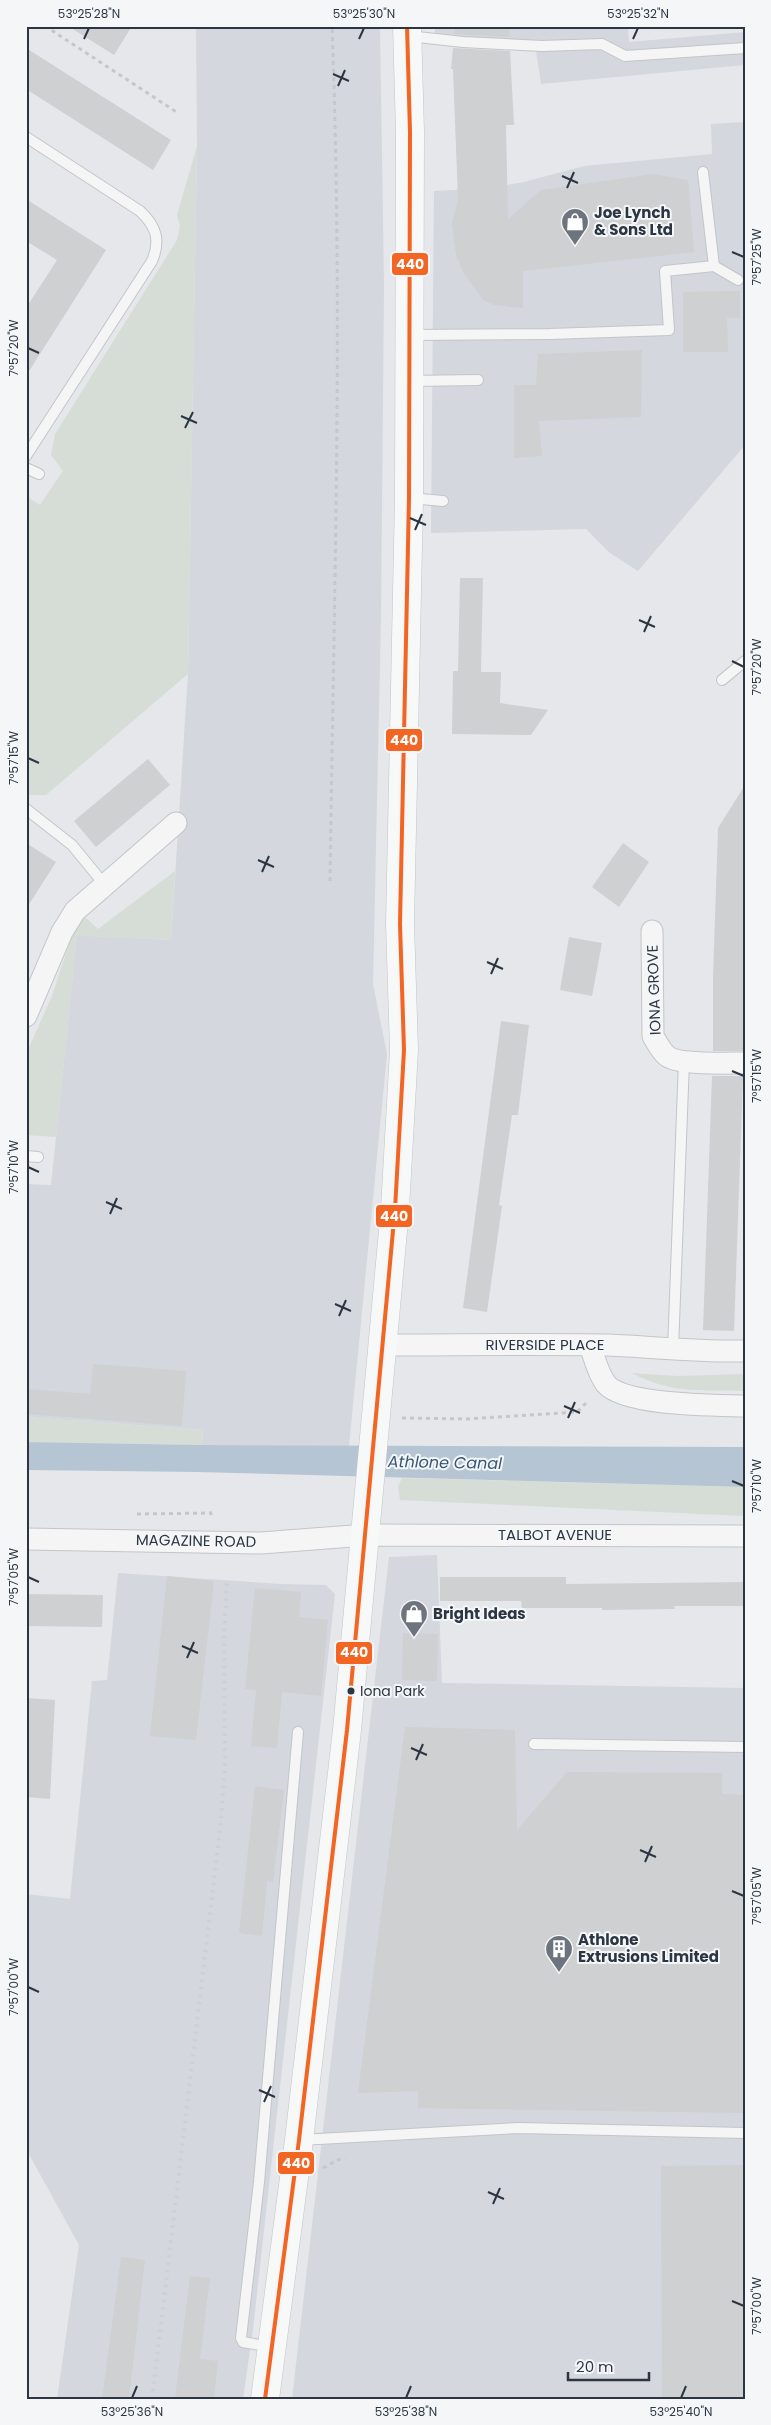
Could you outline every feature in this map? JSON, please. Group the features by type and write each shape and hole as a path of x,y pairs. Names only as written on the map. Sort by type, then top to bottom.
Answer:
{"main road":[{"path":"265,2399 299,2140 348,1720 370,1489 386,1419 383,1345 395,1209 404,1050 401,959 401,837 409,381 410,132 407,31"}],"street":[{"path":"26,1016 69,920 104,884 176,823"},
{"name":"IONA GROVE","path":"652,931 654,1036 668,1057 684,1061 745,1063"},
{"name":"RIVERSIDE PLACE","path":"383,1345 590,1345 708,1352 745,1351"},
{"path":"590,1345 606,1384 617,1391 646,1400 745,1406"},
{"name":"TALBOT AVENUE","path":"366,1535 745,1536"},
{"name":"MAGAZINE ROAD","path":"26,1539 261,1543 366,1535"}],"lane":[{"path":"407,31 463,42 522,45 602,44 625,56 745,48"},
{"path":"26,137 140,211 154,227 158,242 152,261 26,456"},
{"path":"702,172 714,266"},
{"path":"409,335 550,334 669,330 666,270 714,266 738,280"},
{"path":"409,381 478,380"},
{"path":"26,468 39,474"},
{"path":"408,498 443,501"},
{"path":"722,680 745,660"},
{"path":"26,809 72,845 104,884"},
{"path":"674,1349 684,1061"},
{"path":"26,1156 38,1157"},
{"path":"272,2347 248,2344 243,2342 241,2338 259,2182 298,1732"},
{"path":"534,1744 745,1747"},
{"path":"299,2140 519,2128 745,2133"}],"path":[{"path":"45,26 178,113"},
{"path":"330,880 337,400 336,132 332,26"},
{"path":"386,1419 467,1419 577,1412 606,1384"},
{"path":"318,2171 338,2160 346,2158"}],"shaded area":[{"path":"196,26 380,26 384,286 381,618 373,984 387,1054 349,1446 202,1445 203,1430 26,1417 26,1184 51,1185 77,935 171,940 188,674 197,146"},
{"path":"435,26 628,26 629,42 745,32 745,65 541,84 536,51 435,42"},
{"path":"745,122 745,445 638,571 610,553 586,529 431,533 434,191 490,188 524,182 584,166 712,154 711,124"},
{"path":"197,146 188,674 46,795 27,795 26,496 40,505 63,471 51,455 55,434 177,240 180,226 177,215"},
{"path":"175,871 171,940 77,936 56,1137 26,1135 26,1054 52,996 74,929 85,917 98,929"},
{"path":"632,1373 678,1376 745,1374 745,1391 674,1388 646,1380"},
{"path":"26,1417 203,1430 202,1445 26,1442"},
{"path":"402,1478 745,1487 745,1516 400,1500 398,1487"},
{"path":"437,1555 442,1683 745,1688 745,2399 292,2399 389,1557"},
{"path":"118,1573 281,1584 326,1585 335,1594 253,2329 243,2399 57,2399 79,2245 26,2149 26,1894 70,1899 92,1681 107,1680"}],"water":[{"name":"Athlone Canal","path":"26,1442 202,1445 745,1447 745,1487 197,1472 26,1470"}],"building":[{"path":"68,26 132,26 114,55"},
{"path":"456,26 509,26 509,37 454,34"},
{"path":"26,48 171,140 153,170 26,89"},
{"name":"Joe Lynch & Sons Ltd","path":"453,48 510,51 514,125 506,125 508,219 541,190 653,174 688,180 694,252 523,271 523,308 495,305 484,301 464,274 456,255 452,224 458,199 453,69 451,69"},
{"path":"26,199 106,250 26,376 26,308 57,260 26,241"},
{"path":"740,291 740,318 727,318 728,352 683,352 683,292"},
{"path":"642,350 641,417 539,421 542,456 514,458 514,385 536,385 538,354"},
{"path":"460,578 483,578 481,672 501,672 500,703 548,710 531,735 452,734 453,671 458,671"},
{"path":"148,759 170,785 96,847 74,821"},
{"path":"745,785 745,1049 744,1051 713,1051 713,977 718,828"},
{"path":"26,843 56,862 26,909"},
{"path":"623,843 649,862 619,907 592,887"},
{"path":"569,937 602,943 592,996 560,990"},
{"path":"501,1021 529,1025 518,1115 512,1115 499,1205 502,1206 487,1312 463,1308"},
{"path":"712,1076 743,1076 734,1331 703,1330"},
{"path":"93,1364 186,1371 182,1426 26,1414 26,1389 90,1394"},
{"path":"167,1576 214,1581 196,1740 150,1736"},
{"path":"440,1577 566,1577 566,1584 745,1582 745,1606 674,1606 675,1609 602,1610 602,1608 522,1608 521,1601 440,1601"},
{"path":"255,1588 301,1592 299,1617 328,1620 321,1696 282,1692 277,1748 251,1746 256,1690 245,1689"},
{"path":"26,1594 103,1595 102,1627 26,1626"},
{"path":"403,1633 438,1634 437,1681 402,1680"},
{"path":"26,1698 55,1700 50,1799 26,1797"},
{"name":"Athlone Extrusions Limited","path":"405,1727 515,1730 517,1830 567,1772 722,1773 722,1794 745,1795 745,2113 418,2108 418,2091 358,2093"},
{"path":"255,1786 284,1790 273,1882 267,1881 262,1936 239,1933"},
{"path":"745,2165 745,2399 662,2399 661,2166"},
{"path":"121,2257 145,2260 129,2399 102,2399"},
{"path":"190,2276 210,2278 200,2359 218,2361 214,2399 175,2399"}],"railway":[{"path":"152,2399 220,1830 225,1768 224,1633 227,1582"}],"transit line":[{"name":"440","path":"265,2399 299,2140 347,1730 395,1209 404,1050 400,924 409,498 410,132 407,26"}],"place":[{"name":"Joe Lynch & Sons Ltd","path":"575,246"},
{"name":"Bright Ideas","path":"414,1638"},
{"name":"Iona Park","path":"351,1691"},
{"name":"Athlone Extrusions Limited","path":"559,1973"}]}
